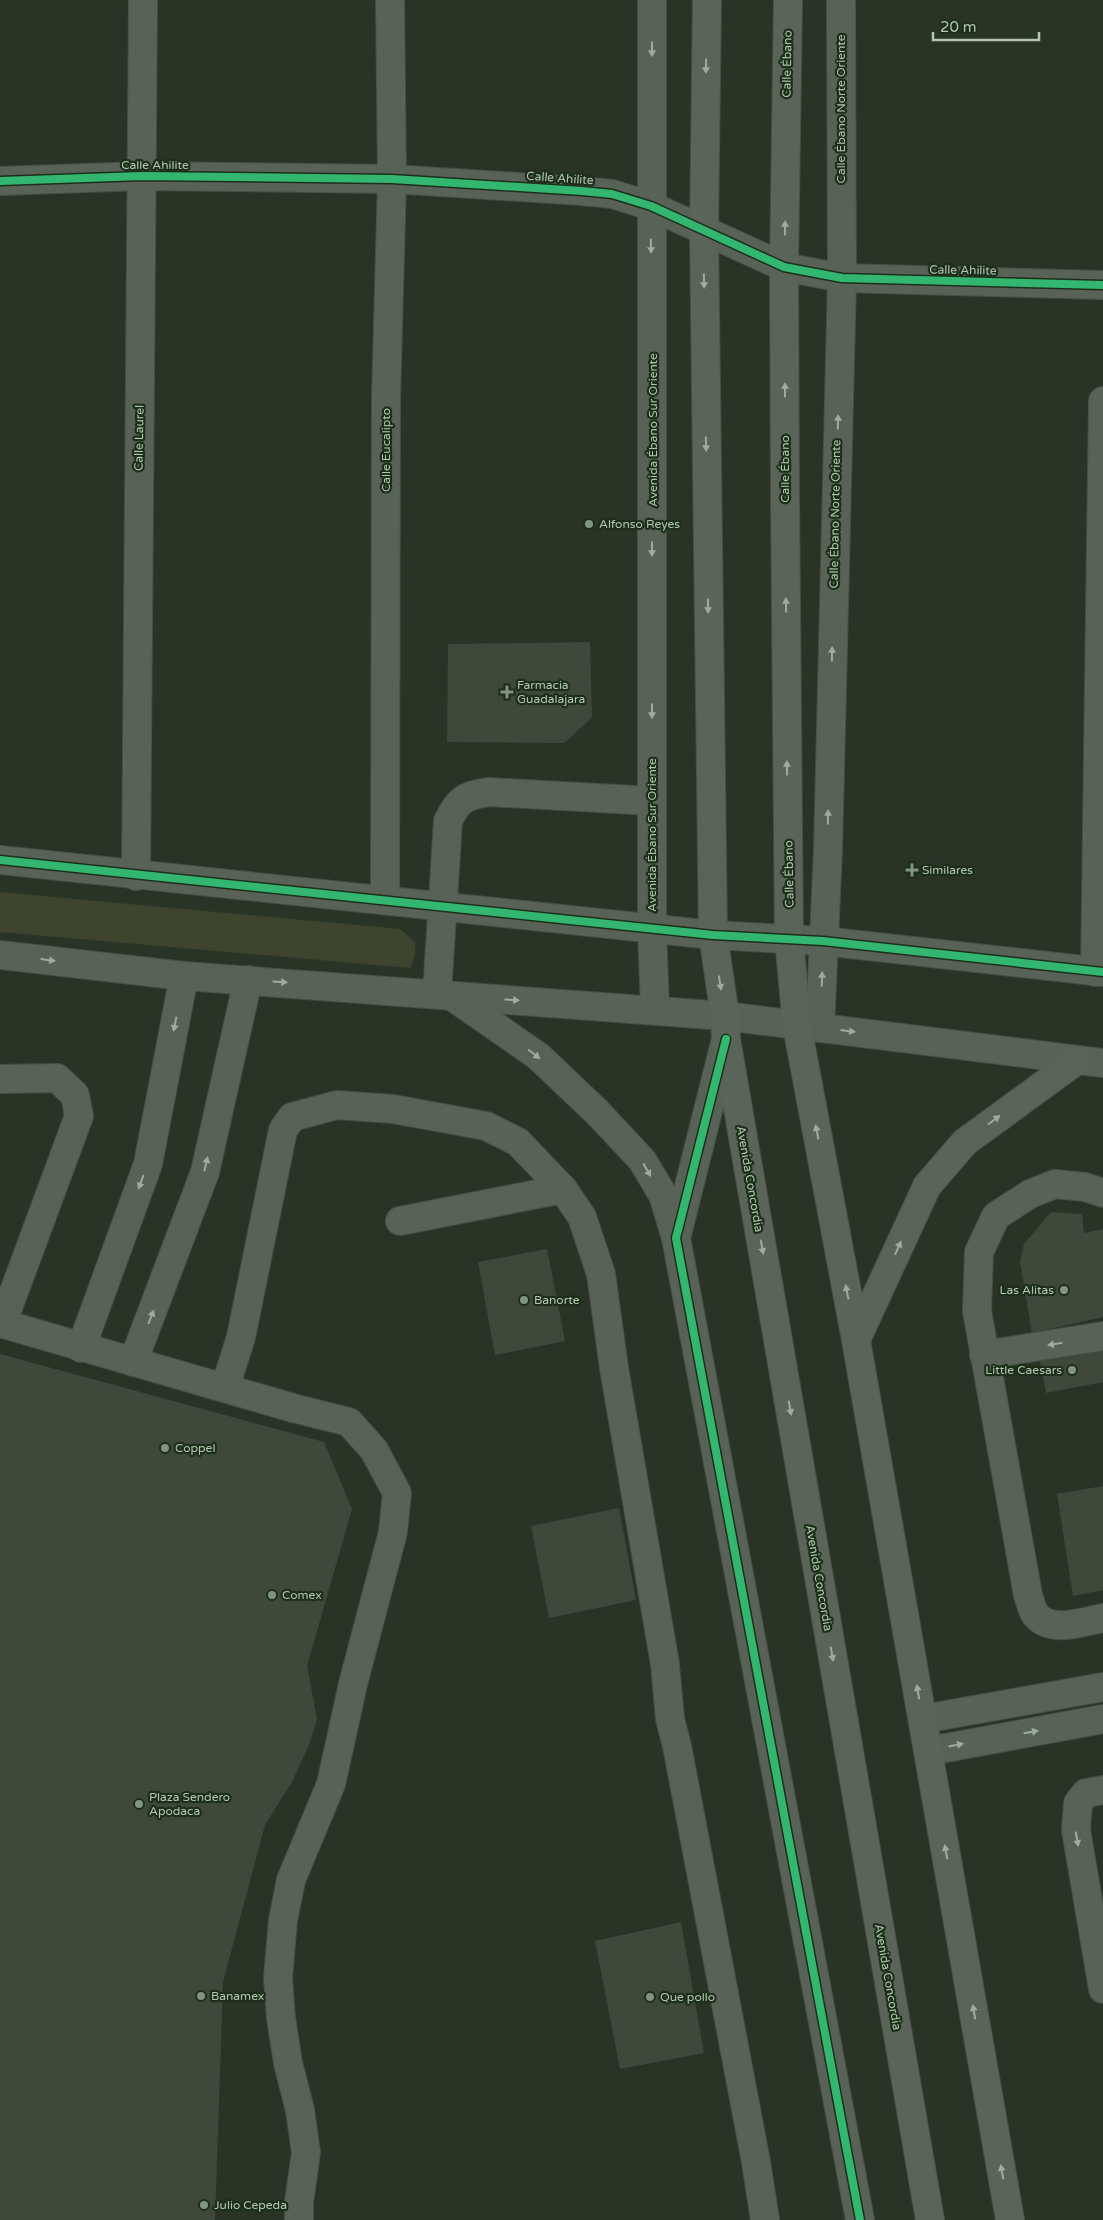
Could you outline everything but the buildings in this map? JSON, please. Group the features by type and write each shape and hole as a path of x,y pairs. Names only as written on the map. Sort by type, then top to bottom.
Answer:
{"main road":[{"path":"707,0 704,231 713,935"},
{"name":"Calle Ébano","path":"788,0 784,267 789,939"},
{"name":"Avenida Concordia","path":"713,935 726,1028 930,2220"},
{"path":"789,939 808,1027 856,1340 1010,2220"},
{"path":"856,1340 927,1186 965,1142 1076,1061"}],"street":[{"name":"Calle Laurel","path":"136,876 143,0"},
{"name":"Calle Eucalipto","path":"385,900 386,400 392,179 390,0"},
{"name":"Avenida Ébano Sur Oriente","path":"652,0 650,206 653,294 652,929 655,1010"},
{"name":"Calle Ébano Norte Oriente","path":"808,1027 823,941 828,850 842,278 841,0"},
{"name":"Calle Ahilite","path":"0,181 142,176 392,179 582,190 612,194 650,206 784,267 842,278 1103,285"},
{"path":"0,860 136,876 385,900 652,929 713,935 823,941 1099,972 1103,401"},
{"path":"444,994 443,906 448,821 456,804 473,794 489,792 652,801"},
{"path":"0,954 184,976 655,1010 726,1028 808,1027 1103,1063"},
{"path":"81,1348 148,1164 184,976"},
{"path":"134,1362 205,1172 248,980"},
{"path":"444,994 538,1056 604,1119 642,1160 663,1195 676,1238 860,2220"},
{"path":"676,1238 726,1028"},
{"path":"0,1079 57,1078 75,1095 79,1116 1,1324 349,1422 374,1450 397,1493 393,1532 353,1684 331,1784 291,1880 282,1920 278,1978 281,2018 288,2063 300,2110 306,2152 299,2220"},
{"path":"225,1388 240,1337 284,1130 292,1117 337,1105 393,1109 486,1126 518,1142 563,1189 582,1218 601,1274 614,1368 665,1664 670,1719 677,1746 756,2162 765,2220"},
{"path":"1103,1193 1085,1187 1055,1184 1030,1194 996,1216 980,1252 977,1311 1028,1595 1036,1614 1048,1625 1065,1625 1103,1618"},
{"path":"400,1222 563,1189"},
{"path":"984,1355 1103,1336"},
{"path":"923,1719 1103,1687"},
{"path":"928,1751 1103,1719"},
{"path":"1103,1790 1086,1793 1078,1802 1076,1830 1103,1989"},
{"path":"850,2220 854,2181"}],"green space":[{"path":"0,892 400,929 415,942 415,955 411,968 0,932"}],"cycle path":[{"path":"0,181 142,176 392,179 582,191 612,194 651,206 784,267 842,278 1103,285"},
{"path":"0,860 713,935 823,941 1103,972"},
{"path":"726,1039 676,1238 860,2220"}],"place":[{"name":"Alfonso Reyes","path":"589,524"},
{"name":"Farmacia Guadalajara","path":"507,692"},
{"name":"Similares","path":"912,870"},
{"name":"Las Alitas","path":"1064,1290"},
{"name":"Banorte","path":"524,1300"},
{"name":"Little Caesars","path":"1072,1370"},
{"name":"Coppel","path":"165,1448"},
{"name":"Comex","path":"272,1595"},
{"name":"Plaza Sendero Apodaca","path":"139,1804"},
{"name":"Banamex","path":"201,1996"},
{"name":"Que pollo","path":"650,1997"},
{"name":"Julio Cepeda","path":"204,2205"}]}
